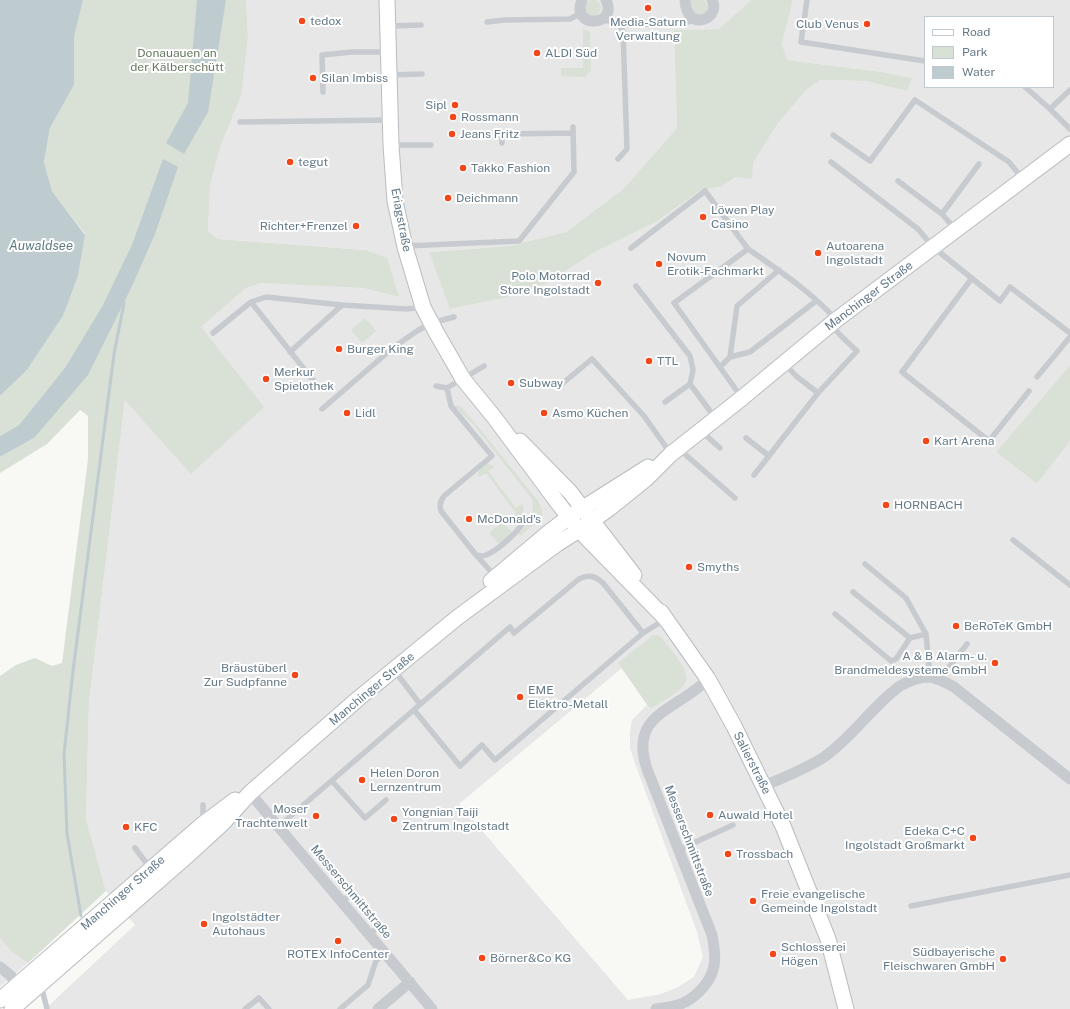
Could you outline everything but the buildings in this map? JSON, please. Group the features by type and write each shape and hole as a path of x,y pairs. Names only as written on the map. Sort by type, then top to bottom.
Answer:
{"main road":[{"name":"Eriagstraße","path":"387,0 388,75 395,201 405,246 423,307 463,379 494,417 516,449 569,517"},
{"name":"Manchinger Straße","path":"0,1000 22,991 155,875 223,823 250,792 359,698 458,617 557,544 592,521 646,479 675,451 834,322 1070,144"},
{"name":"Eriagstraße","path":"494,417 570,492 592,521"},
{"name":"Manchinger Straße","path":"458,617 479,593 496,577 548,533 582,508 675,451"},
{"name":"Salierstraße","path":"569,517 579,530 666,619"},
{"name":"Salierstraße","path":"592,521 652,597 708,679 734,726 794,850 828,939 846,1009"},
{"name":"Manchinger Straße","path":"155,875 203,824 224,808 250,792"},
{"name":"Manchinger Straße","path":"12,1009 22,991"}],"street":[{"path":"582,0 580,9 581,13 586,20 594,22 602,19 608,12 606,0"},
{"path":"685,0 686,10 690,16 696,20 703,20 709,17 713,10 712,0"},
{"path":"764,786 807,767 824,757 901,686 915,679 934,678 954,687 1070,780"},
{"name":"Messerschmittstraße","path":"656,1009 679,1005 695,996 710,977 714,966 715,950 712,935 642,757 644,731 651,721 699,688 708,679"},
{"name":"Messerschmittstraße","path":"250,792 432,1009"},
{"path":"0,967 10,975 22,991"},
{"path":"378,1009 410,982"}],"lane":[{"path":"807,0 801,42 924,61"},
{"path":"487,22 504,20 570,19 581,13"},
{"path":"602,19 619,25 683,23 696,20"},
{"path":"387,26 421,25"},
{"path":"618,159 627,149 623,31 619,25"},
{"path":"323,92 322,55 352,52 388,52"},
{"path":"388,75 422,74"},
{"path":"1026,88 1070,129"},
{"path":"1050,109 1070,90"},
{"path":"833,135 870,161 915,100 1009,162 1023,180"},
{"path":"240,122 390,120"},
{"path":"405,246 519,241 574,172 573,130 502,134 502,143"},
{"path":"391,145 431,145"},
{"path":"831,162 918,229 933,247 1000,301 1010,287 1070,333"},
{"path":"942,214 979,164"},
{"path":"898,181 942,214 956,230"},
{"path":"631,248 704,191 748,249 779,270 828,310 843,338 856,351 818,393 754,475"},
{"path":"742,398 674,303 748,249"},
{"path":"730,357 736,306 779,270"},
{"path":"972,278 902,372 989,441 1029,391"},
{"path":"636,286 690,356 693,370 690,384 665,402"},
{"path":"212,333 251,302 266,297 342,305 407,309 423,307"},
{"path":"720,367 730,357 750,352 816,301"},
{"path":"251,302 320,389"},
{"path":"290,352 342,305"},
{"path":"322,409 416,330 431,323 454,317"},
{"path":"1038,377 1070,337"},
{"path":"558,387 592,359 675,451 735,498"},
{"path":"784,363 796,376 818,393"},
{"path":"436,386 447,388 484,366"},
{"path":"690,384 716,419"},
{"path":"447,388 451,406 492,456 444,496 441,499 440,506 442,511 476,555 496,577"},
{"path":"701,431 720,448"},
{"path":"746,438 769,456"},
{"path":"476,555 483,556 491,552 515,534 522,526 524,520"},
{"path":"1013,540 1070,585"},
{"path":"865,564 906,598 926,634 934,678"},
{"path":"867,575 871,570"},
{"path":"279,826 510,627 514,633 579,578 591,576 598,578 643,633"},
{"path":"853,592 910,638"},
{"path":"835,614 891,661 896,659 910,638 926,634"},
{"path":"414,710 460,766 482,745 495,760 643,633 666,619"},
{"path":"934,678 967,644"},
{"path":"394,669 420,704"},
{"path":"332,781 365,818 386,800"},
{"path":"203,805 203,824"},
{"path":"678,850 732,825"},
{"path":"135,848 155,875"},
{"path":"911,906 1070,876"},
{"path":"342,902 352,894"},
{"path":"370,934 379,926"},
{"path":"340,1009 368,985 376,961 385,953"},
{"path":"38,977 47,1009"},
{"path":"245,1009 259,998 269,1009"}],"shaded area":[{"path":"246,0 751,0 719,29 674,30 677,128 623,189 566,232 509,246 429,252 451,309 504,298 545,284 595,252 656,222 701,190 721,187 753,163 778,123 793,104 806,90 821,80 865,81 907,91 911,78 882,72 787,60 782,44 793,0 1070,0 1070,365 996,452 1037,484 1070,441 1070,1009 45,1009 135,925 106,891 86,819 89,703 125,400 201,327 246,288 261,283 363,288 399,297 365,250 218,239 208,231 210,168 248,34","holes":["618,663 678,690 649,709 647,705 632,720 630,748 697,932 703,957 694,977 678,987 661,994 628,1000 459,804 622,668"]},
{"path":"0,938 12,952 28,963 0,987"}],"green space":[{"name":"Donauauen an der Kälberschütt","path":"83,0 246,0 248,34 241,96 222,141 210,184 208,231 218,239 365,250 387,258 399,297 363,288 261,283 246,288 201,327 264,407 191,474 125,400 89,703 86,819 106,891 28,963 12,952 0,938 0,676 16,665 35,658 52,666 62,663 88,459 88,416 80,410 47,444 0,473 0,457 34,438 56,380 19,425 0,436 0,396 27,370 63,316 78,276 85,234 52,191 44,162 50,128 74,85 74,36"},
{"path":"590,0 596,0 601,5 599,14 596,16 590,16 585,11 585,5"},
{"path":"690,0 704,0 708,6 704,14 698,15 692,10"},
{"path":"751,0 793,0 782,44 787,60 882,72 912,78 907,91 865,81 821,80 806,90 778,123 753,163 752,179 736,177 721,187 701,190 656,222 595,252 545,284 504,298 450,309 429,252 509,246 566,232 623,189 677,128 674,30 719,29"},
{"path":"583,29 590,32 591,70 585,77 561,76 561,68 583,68"},
{"path":"365,318 376,331 362,343 351,330"},
{"path":"1070,365 1070,441 1037,484 996,452"},
{"path":"456,405 461,407 475,423 539,503 542,512 541,519 520,536 518,534 528,522 532,514 532,499 473,424 455,407"},
{"path":"488,463 494,467 488,471 516,508 522,504 523,512 517,518 512,517 516,513 486,473 479,477 479,469"},
{"path":"503,522 513,533 499,544 489,533"},
{"path":"657,635 661,637 674,653 685,672 686,678 685,683 679,690 669,698 650,709 618,663 652,636"}],"water":[{"name":"Auwaldsee","path":"0,0 83,0 74,37 74,85 50,128 44,162 52,191 85,235 78,276 63,316 27,370 0,396"},
{"path":"197,0 226,0 208,112 184,154 166,143 188,103"},
{"path":"163,159 178,167 155,234 132,286 88,375 34,438 0,457 0,436 19,425 65,368 102,307 132,245"}],"waterway":[{"path":"81,916 67,833 64,754 73,671 114,354 124,303"}],"place":[{"name":"Media-Saturn Verwaltung","path":"648,8"},
{"name":"tedox","path":"302,21"},
{"name":"Club Venus","path":"867,24"},
{"name":"ALDI Süd","path":"537,53"},
{"name":"Silan Imbiss","path":"313,78"},
{"name":"Sipl","path":"455,105"},
{"name":"Rossmann","path":"453,117"},
{"name":"Jeans Fritz","path":"452,134"},
{"name":"tegut","path":"290,162"},
{"name":"Takko Fashion","path":"463,168"},
{"name":"Deichmann","path":"448,198"},
{"name":"Löwen Play Casino","path":"703,217"},
{"name":"Richter+Frenzel","path":"356,226"},
{"name":"Autoarena Ingolstadt","path":"818,253"},
{"name":"Novum Erotik-Fachmarkt","path":"659,264"},
{"name":"Polo Motorrad Store Ingolstadt","path":"598,283"},
{"name":"Burger King","path":"339,349"},
{"name":"TTL","path":"649,361"},
{"name":"Merkur Spielothek","path":"266,379"},
{"name":"Subway","path":"511,383"},
{"name":"Lidl","path":"347,413"},
{"name":"Asmo Küchen","path":"544,413"},
{"name":"Kart Arena","path":"926,441"},
{"name":"HORNBACH","path":"886,505"},
{"name":"McDonald's","path":"469,519"},
{"name":"Smyths","path":"689,567"},
{"name":"BeRoTeK GmbH","path":"956,626"},
{"name":"A & B Alarm- u. Brandmeldesysteme GmbH","path":"995,663"},
{"name":"Bräustüberl Zur Sudpfanne","path":"295,675"},
{"name":"EME Elektro-Metall","path":"520,697"},
{"name":"Helen Doron Lernzentrum","path":"362,780"},
{"name":"Auwald Hotel","path":"710,815"},
{"name":"Moser Trachtenwelt","path":"316,816"},
{"name":"Yongnian Taiji Zentrum Ingolstadt","path":"394,819"},
{"name":"KFC","path":"126,827"},
{"name":"Edeka C+C Ingolstadt Großmarkt","path":"973,838"},
{"name":"Trossbach","path":"728,854"},
{"name":"Freie evangelische Gemeinde Ingolstadt","path":"753,901"},
{"name":"Ingolstädter Autohaus","path":"204,924"},
{"name":"ROTEX InfoCenter","path":"338,941"},
{"name":"Schlosserei Högen","path":"773,954"},
{"name":"Börner&Co KG","path":"482,958"},
{"name":"Südbayerische Fleischwaren GmbH","path":"1003,959"}]}
